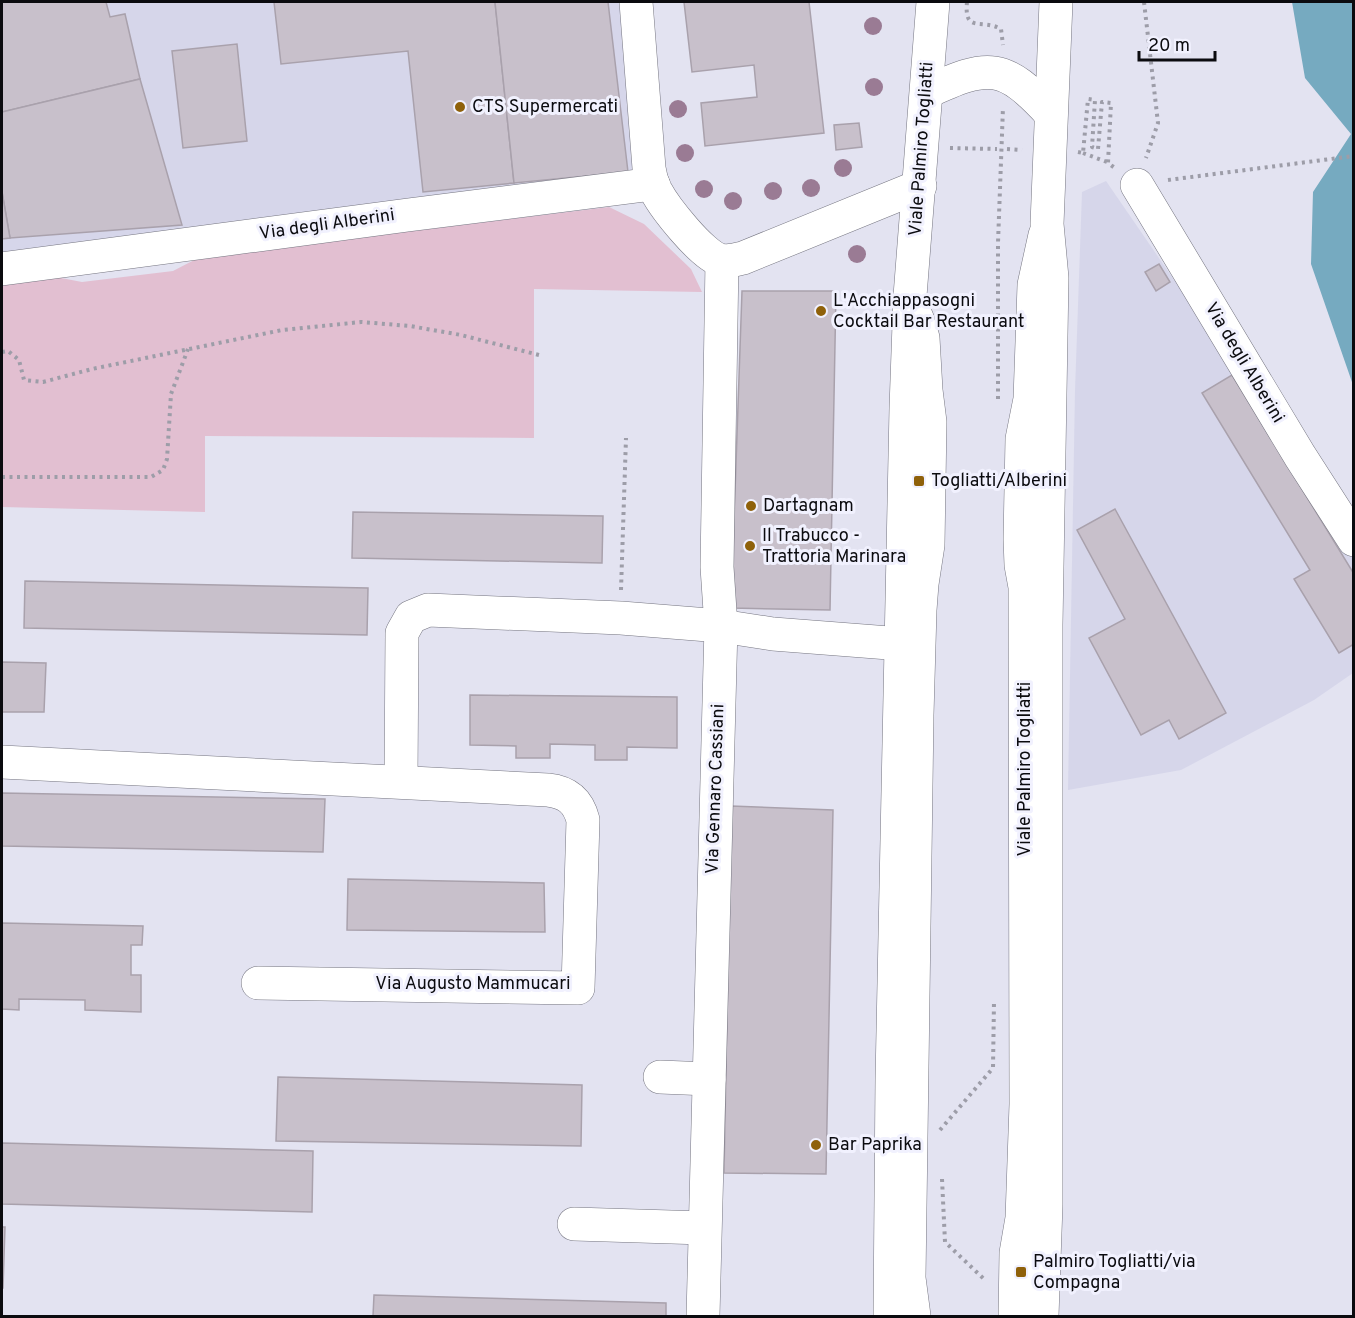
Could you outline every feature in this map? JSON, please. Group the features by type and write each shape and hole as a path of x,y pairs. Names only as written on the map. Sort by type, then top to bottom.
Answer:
{"street":[{"path":"636,2 649,168 653,184 689,235 705,252 722,261 743,258 920,186"},
{"name":"Viale Palmiro Togliatti","path":"890,1317 892,1079 905,418 910,296 933,2"},
{"name":"Viale Palmiro Togliatti","path":"1042,1317 1046,1205 1046,625 1052,278 1047,224 1056,2"},
{"path":"927,92 969,75 987,72 1003,74 1025,87 1051,114"},
{"name":"Via degli Alberini","path":"2,269 408,214 653,184"},
{"name":"Via degli Alberini","path":"1137,184 1353,540"},
{"name":"Viale Palmiro Togliatti","path":"1014,1317 1016,1253 1022,1218 1026,1104 1025,587 1021,565 1021,484 1023,439 1030,399 1034,285 1047,224"},
{"name":"Via Gennaro Cassiani","path":"703,1317 721,626 717,567 722,261"},
{"name":"Viale Palmiro Togliatti","path":"910,296 923,338 930,422 928,545 921,593 917,715 909,1266 914,1317"},
{"path":"401,781 402,633 411,617 428,610 621,618 721,626 773,634 902,644"},
{"name":"Via Augusto Mammucari","path":"2,762 401,781 558,791 567,795 580,810 583,820 578,988 258,983"},
{"path":"660,1077 709,1079"},
{"path":"574,1224 704,1228"}],"path":[{"path":"967,2 966,15 971,23 996,26 1001,28 1003,33 998,243 998,406"},
{"path":"1137,184 1158,123 1144,2"},
{"path":"1083,153 1088,99 1095,100 1092,147 1098,149 1102,102 1111,103 1108,163"},
{"path":"943,147 997,149"},
{"path":"1072,152 1083,153 1108,163 1137,184 1353,156"},
{"path":"2,352 8,351 19,360 24,380 43,382 188,348 282,330 361,322 410,326 461,335 539,355"},
{"path":"2,477 151,477 163,470 168,451 171,394 188,348"},
{"path":"621,618 626,438"},
{"path":"940,1141 940,1130 993,1068 994,1000"},
{"path":"942,1175 945,1242 993,1287"}],"shaded area":[{"path":"2,2 636,2 649,168 2,269"},
{"path":"1106,181 1229,360 1353,558 1353,673 1314,700 1181,770 1068,790 1075,391 1082,192"},
{"path":"609,207 644,224 691,269 702,292 534,289 534,438 205,436 205,512 2,507 2,282 56,277 82,282 173,271 200,257"}],"water":[{"path":"1292,2 1353,2 1353,385 1311,264 1313,192 1351,134 1305,78"}],"building":[{"path":"2,2 106,2 110,17 125,14 140,79 2,112"},
{"name":"CTS Supermercati","path":"274,2 495,2 514,183 423,192 408,51 281,64"},
{"path":"495,2 608,2 628,172 514,183"},
{"path":"684,2 809,2 824,133 705,146 701,103 757,97 754,65 692,72"},
{"path":"237,44 247,141 183,148 172,51"},
{"path":"140,79 182,225 10,238 2,192 2,112"},
{"path":"859,123 862,147 836,150 834,125"},
{"path":"2,192 10,238 2,239"},
{"path":"1159,264 1170,282 1156,291 1145,272"},
{"path":"742,291 836,291 830,610 731,608"},
{"path":"1232,375 1354,574 1354,644 1339,653 1294,579 1310,570 1202,393"},
{"path":"1115,509 1226,713 1179,739 1169,720 1141,735 1089,638 1125,619 1077,530"},
{"path":"353,512 603,516 602,563 352,558"},
{"path":"25,581 368,588 367,635 24,628"},
{"path":"2,662 46,663 44,712 2,712"},
{"path":"470,695 677,697 677,748 627,747 627,760 595,760 595,745 550,744 550,758 516,758 516,746 470,745"},
{"path":"2,793 325,799 323,852 2,846"},
{"path":"731,806 833,810 826,1174 724,1173"},
{"path":"348,879 544,883 545,932 347,930"},
{"path":"2,923 143,926 142,945 131,945 131,975 141,975 141,1012 85,1010 85,1000 19,999 19,1010 2,1009"},
{"path":"278,1077 582,1085 581,1146 276,1141"},
{"path":"2,1143 313,1151 312,1212 2,1204"},
{"path":"2,1227 5,1227 3,1288 2,1288"},
{"path":"374,1295 666,1303 666,1316 373,1316"}],"place":[{"name":"CTS Supermercati","path":"460,107"},
{"name":"L'Acchiappasogni Cocktail Bar Restaurant","path":"821,311"},
{"name":"Togliatti/Alberini","path":"919,481"},
{"name":"Dartagnam","path":"751,506"},
{"name":"Il Trabucco - Trattoria Marinara","path":"750,546"},
{"name":"Bar Paprika","path":"816,1145"},
{"name":"Palmiro Togliatti/via Compagna","path":"1021,1272"}]}
